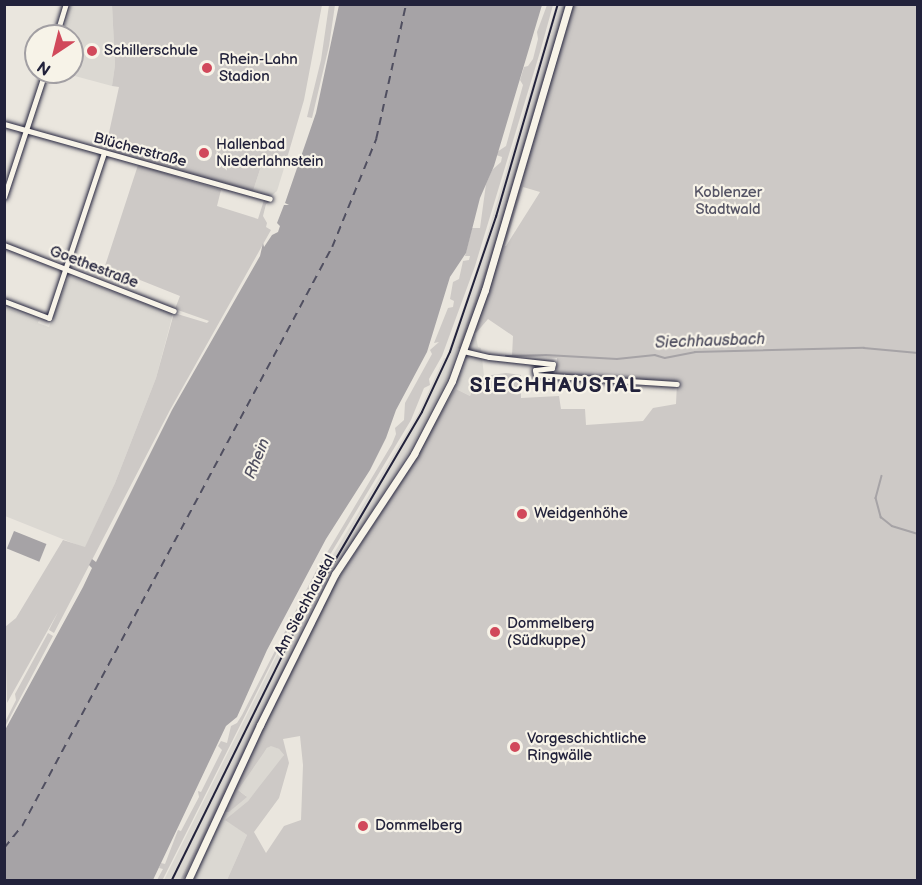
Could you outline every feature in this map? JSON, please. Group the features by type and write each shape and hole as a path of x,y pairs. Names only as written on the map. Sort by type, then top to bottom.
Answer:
{"main road":[{"name":"Am Siechhaustal","path":"188,880 316,610 345,558 419,445 445,397 463,351 539,110 568,4"}],"street":[{"path":"60,24 66,4"},
{"path":"4,198 41,84"},
{"name":"Blücherstraße","path":"4,124 270,200"},
{"path":"4,301 49,318 67,270 104,153"},
{"path":"4,168 13,171"},
{"name":"Goethestraße","path":"4,245 174,311"},
{"path":"463,351 489,357 554,364 552,368 535,370 536,375 678,384"}],"shaded area":[{"name":"Schillerschule","path":"71,5 112,5 115,65 112,86 84,78 84,24 65,24"},
{"path":"556,5 564,5 530,124 470,318 445,383 409,451 316,602 180,880 164,880 299,611 418,414 446,358 479,262"},
{"path":"264,157 285,165 277,191 270,197 253,191"},
{"path":"69,276 173,314 156,378 115,483 85,548 5,516 4,307 39,320 38,323 49,327"},
{"path":"475,332 478,347 481,348 484,376 478,377 470,396 456,389 453,392"},
{"path":"270,745 279,749 284,755 281,761 248,801 226,820 247,835 227,880 193,880 222,812 229,812 246,796 238,790 253,764"}],"green space":[{"path":"112,5 322,5 304,100 285,165 264,157 253,191 105,151 119,87 112,86 115,65"},
{"path":"329,5 335,5 329,46 312,118 307,117 321,60"},
{"path":"547,5 553,5 475,266 442,356 429,379 430,385 424,388 411,420 304,598 163,879 157,880 163,869 159,868 161,863 165,864 178,830 181,831 199,797 198,791 201,792 222,750 218,746 221,741 227,743 231,726 237,723 242,715 316,571 392,444 396,434 395,428 404,420 405,403 432,354 430,350 439,342 434,343 448,308 453,307 454,301 450,299 453,282 459,279 463,261 469,260 470,256 465,256 472,228 480,228 486,184 492,170 501,162 502,157 496,155 506,146 523,85 520,80 524,67 528,66 533,59 538,39 537,32"},
{"path":"564,5 566,5 484,285 461,350 458,348 489,259"},
{"name":"Koblenzer Stadtwald","path":"572,5 917,5 917,880 227,880 247,835 225,820 248,801 284,755 279,749 271,746 267,748 238,790 247,797 229,812 223,812 240,774 327,596 407,473 453,392 456,389 470,396 478,377 506,373 521,375 521,398 559,396 561,409 585,409 586,425 643,421 653,408 676,404 677,382 556,374 557,358 512,356 513,336 488,319 475,332","holes":["523,187 540,192 505,246","300,736 303,765 301,820 284,826 266,853 254,832 279,798 289,763 283,739"]},
{"path":"138,165 221,190 217,206 258,219 264,200 270,202 266,204 263,216 267,223 266,227 271,230 170,410 54,633 49,630 58,612 7,703 5,627 16,618 63,540 85,547 115,483 156,378 174,313 207,323 209,321 175,309 180,296 105,266"},
{"path":"330,578 201,844 183,880 180,880 275,684"},
{"path":"48,633 53,636 6,725 5,722 16,700 15,694"}],"water":[{"name":"Rhein","path":"339,5 542,5 494,166 480,198 466,253 450,277 427,352 396,410 386,438 370,470 326,539 267,650 237,717 226,726 153,880 5,880 5,730 83,587 92,568 89,565 92,559 96,562 172,410 260,256 263,243 264,247 272,235 278,232 280,226 277,223 284,205 289,205 285,203 316,113"},
{"path":"14,531 46,544 39,562 7,549"}],"waterway":[{"name":"Siechhausbach","path":"506,356 546,355 617,359 655,355 665,358 695,352 864,348 918,353"},
{"path":"882,476 876,498 881,517 892,526 918,534"}],"ferry route":[{"path":"4,848 22,826 332,247 376,139 406,4"}],"railway":[{"path":"172,880 299,622 422,412 450,352 496,217 558,4"}],"place":[{"name":"Schillerschule","path":"92,51"},
{"name":"Rhein-Lahn Stadion","path":"207,68"},
{"name":"Hallenbad Niederlahnstein","path":"204,153"},
{"name":"Weidgenhöhe","path":"522,514"},
{"name":"Dommelberg (Südkuppe)","path":"495,632"},
{"name":"Vorgeschichtliche Ringwälle","path":"515,747"},
{"name":"Dommelberg","path":"363,826"}],"district":[{"name":"SIECHHAUSTAL","path":"556,386"}]}
